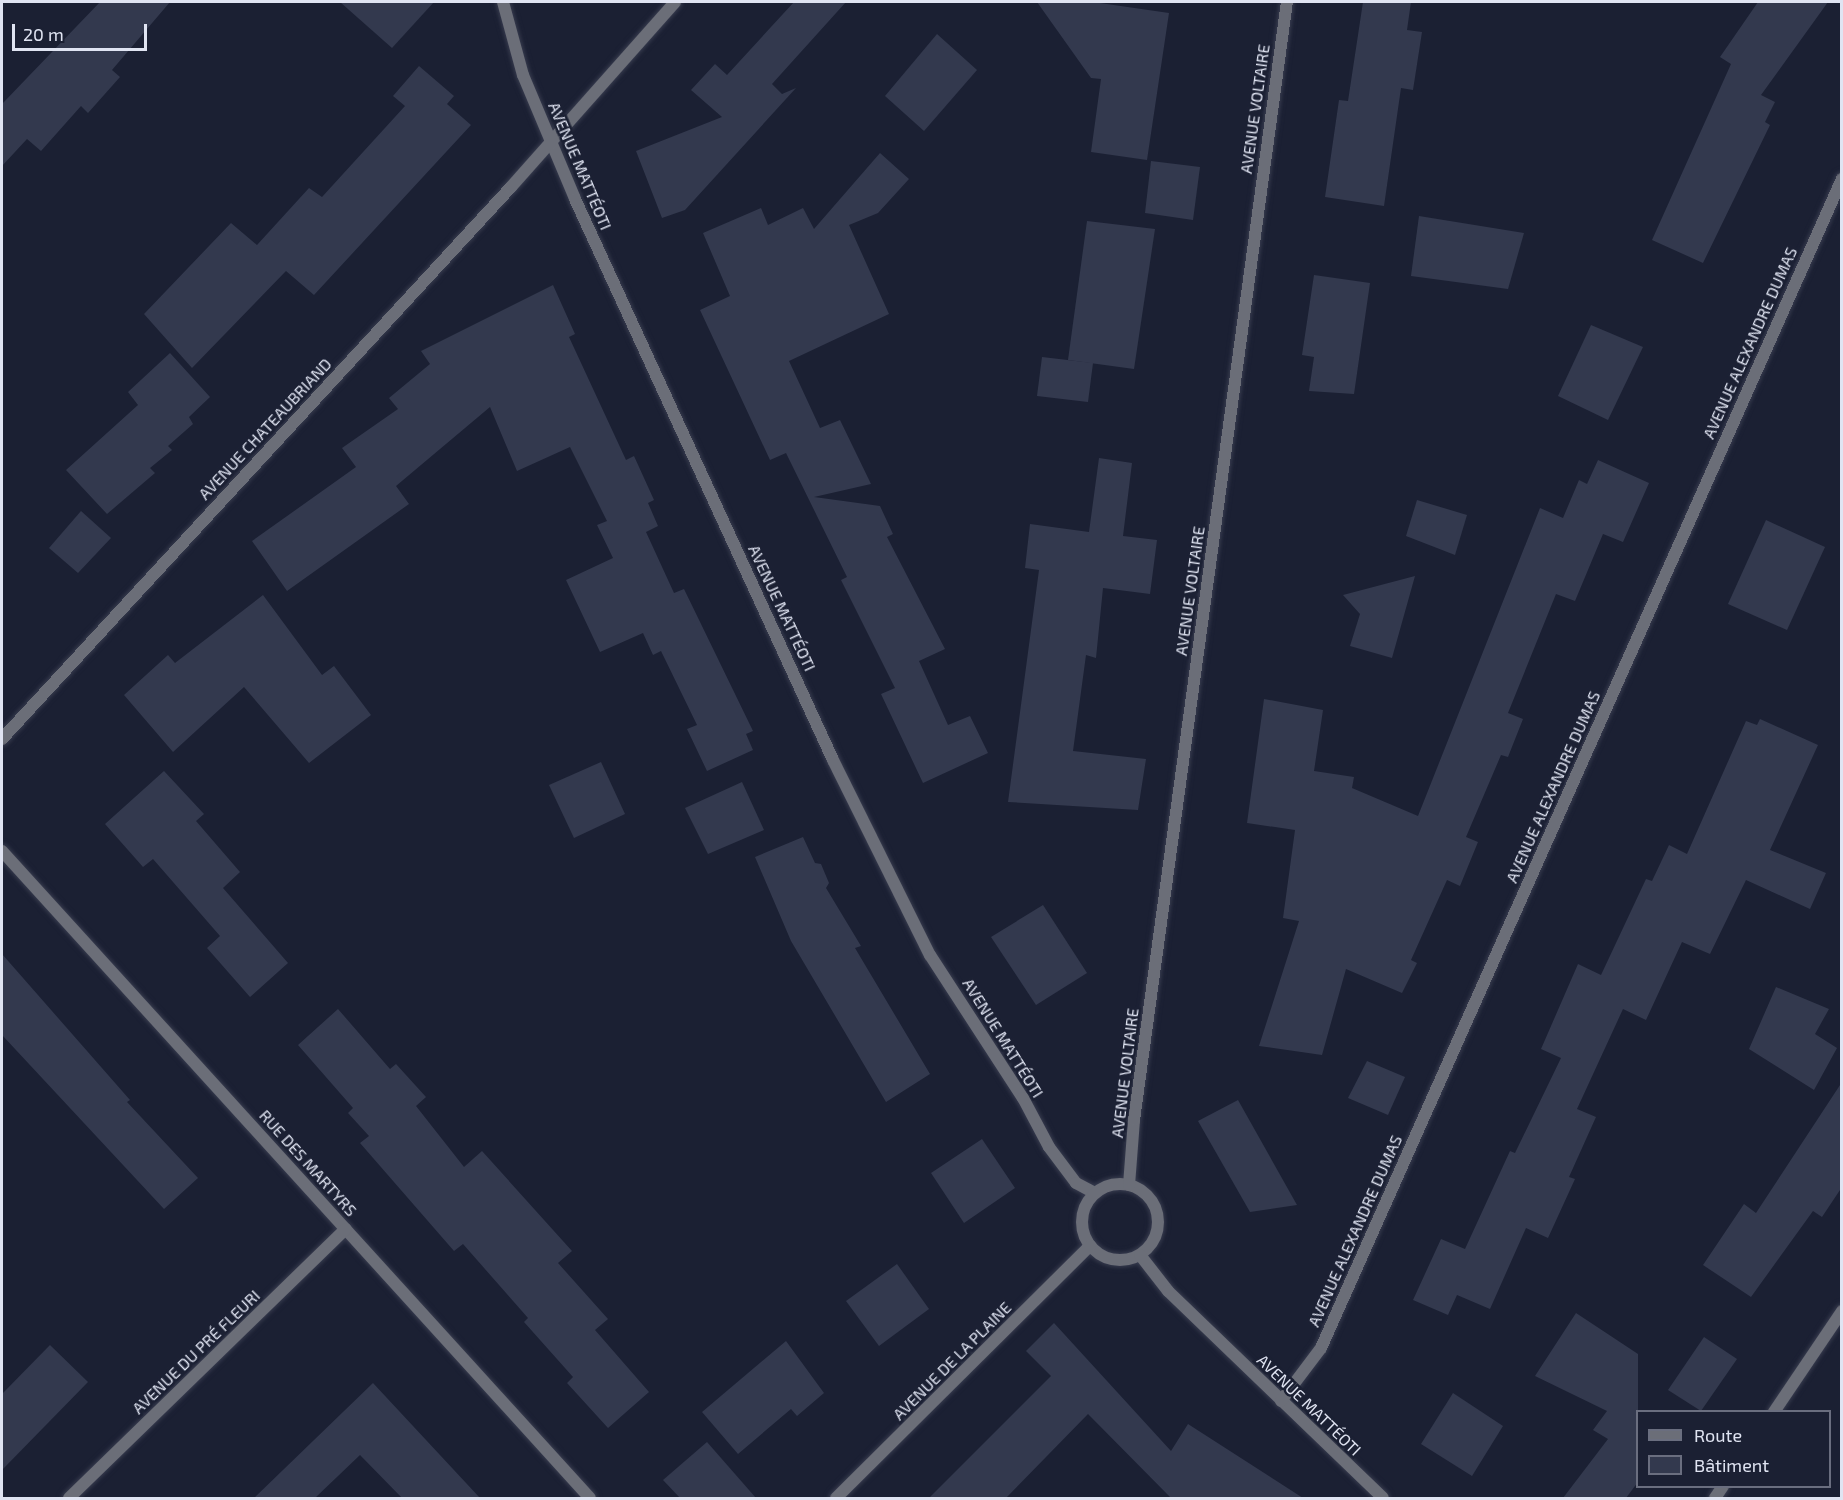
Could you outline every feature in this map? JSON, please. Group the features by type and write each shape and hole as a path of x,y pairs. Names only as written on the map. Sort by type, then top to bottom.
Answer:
{"street":[{"name":"AVENUE MATTÉOTI","path":"503,2 523,75 550,138 833,760 930,955 1023,1098 1049,1147 1076,1183 1095,1193"},
{"name":"AVENUE CHATEAUBRIAND","path":"2,739 511,187 550,138 675,2"},
{"name":"AVENUE VOLTAIRE","path":"1129,1185 1134,1120 1287,2"},
{"name":"AVENUE ALEXANDRE DUMAS","path":"1281,1401 1321,1348 1842,179"},
{"name":"RUE DES MARTYRS","path":"2,852 590,1498"},
{"path":"1117,1184 1129,1185 1151,1199 1159,1223 1150,1246 1140,1255 1130,1260 1107,1259 1090,1246 1082,1224 1087,1202 1095,1193 1117,1184"},
{"name":"AVENUE DU PRÉ FLEURI","path":"69,1498 346,1229"},
{"name":"AVENUE DE LA PLAINE","path":"836,1498 1090,1246"},
{"name":"AVENUE MATTÉOTI","path":"1140,1255 1168,1292 1383,1498"},
{"path":"1775,1410 1842,1311"}],"building":[{"path":"100,2 170,2 112,70 120,77 88,113 81,106 41,151 27,139 2,166 2,104"},
{"path":"340,2 434,2 392,48"},
{"path":"794,2 846,2 772,84 782,94 796,88 685,210 662,218 636,151 722,117 691,90 715,64 727,75"},
{"path":"1037,2 1093,2 1169,13 1147,160 1091,152 1101,79 1091,78"},
{"path":"1363,2 1411,2 1407,30 1422,32 1413,90 1401,88 1384,206 1325,197 1339,100 1348,101"},
{"path":"1758,2 1828,2 1761,95 1775,102 1765,122 1770,125 1703,263 1652,240 1731,64 1720,57"},
{"path":"937,34 977,70 924,131 885,96"},
{"path":"419,66 454,96 447,104 471,125 314,295 286,271 192,368 144,314 231,223 257,245 309,188 322,197 405,106 393,96"},
{"path":"880,153 909,179 878,213 849,225 889,314 789,361 820,428 840,420 871,484 814,497 880,506 893,534 887,537 945,649 919,661 948,725 970,716 988,753 923,783 881,694 895,688 841,580 847,577 786,453 770,460 700,310 730,296 703,233 761,208 768,225 803,208 814,229"},
{"path":"1151,161 1200,167 1193,220 1145,213"},
{"path":"1419,216 1524,233 1508,289 1411,276"},
{"path":"1087,221 1155,229 1134,369 1068,360"},
{"path":"1314,275 1370,283 1354,394 1309,391 1314,357 1302,355"},
{"path":"553,285 575,334 569,337 626,460 634,456 654,500 648,503 658,526 646,532 674,593 684,589 753,731 746,734 753,750 707,771 687,729 697,725 661,651 653,655 643,633 600,652 566,580 613,558 597,525 607,521 570,447 517,471 490,407 396,486 409,504 287,591 252,541 356,467 342,448 398,409 389,398 430,364 421,351"},
{"path":"1591,325 1643,347 1608,420 1558,396"},
{"path":"170,353 210,397 189,417 193,424 168,446 172,450 150,468 155,473 107,514 66,470 138,405 128,392"},
{"path":"1042,357 1093,363 1088,402 1037,396"},
{"path":"1099,458 1132,463 1123,536 1157,540 1150,594 1103,588 1096,658 1086,655 1073,751 1146,759 1138,810 1008,802 1039,570 1025,568 1030,524 1089,532"},
{"path":"1598,460 1649,483 1623,542 1603,534 1575,601 1556,594 1508,713 1523,719 1508,757 1501,755 1466,837 1478,842 1460,886 1447,880 1411,960 1417,963 1402,993 1346,969 1322,1055 1259,1046 1299,921 1283,918 1295,830 1247,823 1264,699 1323,710 1314,771 1354,777 1352,788 1418,816 1540,508 1563,518 1579,480 1587,484"},
{"path":"1417,500 1467,515 1455,555 1406,536"},
{"path":"81,511 111,538 78,573 49,548"},
{"path":"1766,520 1825,547 1787,630 1728,604"},
{"path":"1415,576 1392,658 1350,646 1360,614 1343,595"},
{"path":"263,595 322,675 334,666 371,715 309,763 244,687 173,752 124,695 168,655 175,663"},
{"path":"1760,719 1818,745 1770,850 1826,873 1810,909 1746,880 1710,954 1682,942 1646,1020 1623,1009 1577,1109 1596,1117 1569,1177 1575,1179 1548,1238 1526,1228 1490,1309 1457,1295 1448,1315 1413,1300 1441,1239 1465,1249 1510,1151 1515,1153 1561,1058 1541,1049 1578,964 1601,975 1646,879 1652,881 1669,845 1687,854 1746,721 1757,725"},
{"path":"601,762 625,814 574,838 549,785"},
{"path":"164,771 204,814 196,821 240,872 223,888 288,963 250,997 207,948 220,936 153,859 143,867 105,824"},
{"path":"742,782 764,830 708,854 685,808"},
{"path":"803,837 815,863 821,864 829,883 826,888 861,946 855,948 930,1074 886,1102 791,941 755,857"},
{"path":"1043,905 1087,973 1036,1005 991,937"},
{"path":"2,954 130,1100 127,1102 198,1178 164,1209 2,1035"},
{"path":"1776,987 1829,1009 1815,1034 1837,1048 1814,1090 1749,1049"},
{"path":"338,1009 390,1069 396,1064 426,1097 416,1106 464,1167 482,1151 572,1251 558,1263 608,1319 595,1330 649,1392 608,1428 567,1383 573,1377 524,1322 528,1318 463,1244 454,1251 360,1143 369,1136 348,1113 353,1108 298,1045"},
{"path":"1367,1061 1405,1077 1388,1115 1348,1098"},
{"path":"1842,1082 1842,1187 1822,1217 1813,1211 1751,1297 1703,1265 1744,1204 1756,1213"},
{"path":"1238,1100 1297,1205 1250,1212 1198,1121"},
{"path":"982,1139 1015,1188 964,1223 931,1173"},
{"path":"897,1264 929,1309 879,1346 846,1301"},
{"path":"1576,1313 1638,1354 1636,1485 1626,1498 1563,1498 1608,1439 1593,1430 1607,1411 1535,1376"},
{"path":"1054,1323 1171,1451 1188,1424 1303,1498 1171,1498 1088,1414 1006,1498 929,1498 1051,1376 1026,1351"},
{"path":"1704,1337 1737,1359 1702,1410 1668,1390"},
{"path":"786,1341 824,1393 797,1416 791,1409 738,1454 702,1412"},
{"path":"50,1345 88,1382 2,1470 2,1394"},
{"path":"373,1383 480,1498 402,1498 360,1455 315,1498 254,1498"},
{"path":"1453,1393 1503,1426 1472,1476 1421,1444"},
{"path":"707,1442 756,1498 680,1498 663,1480"}]}
